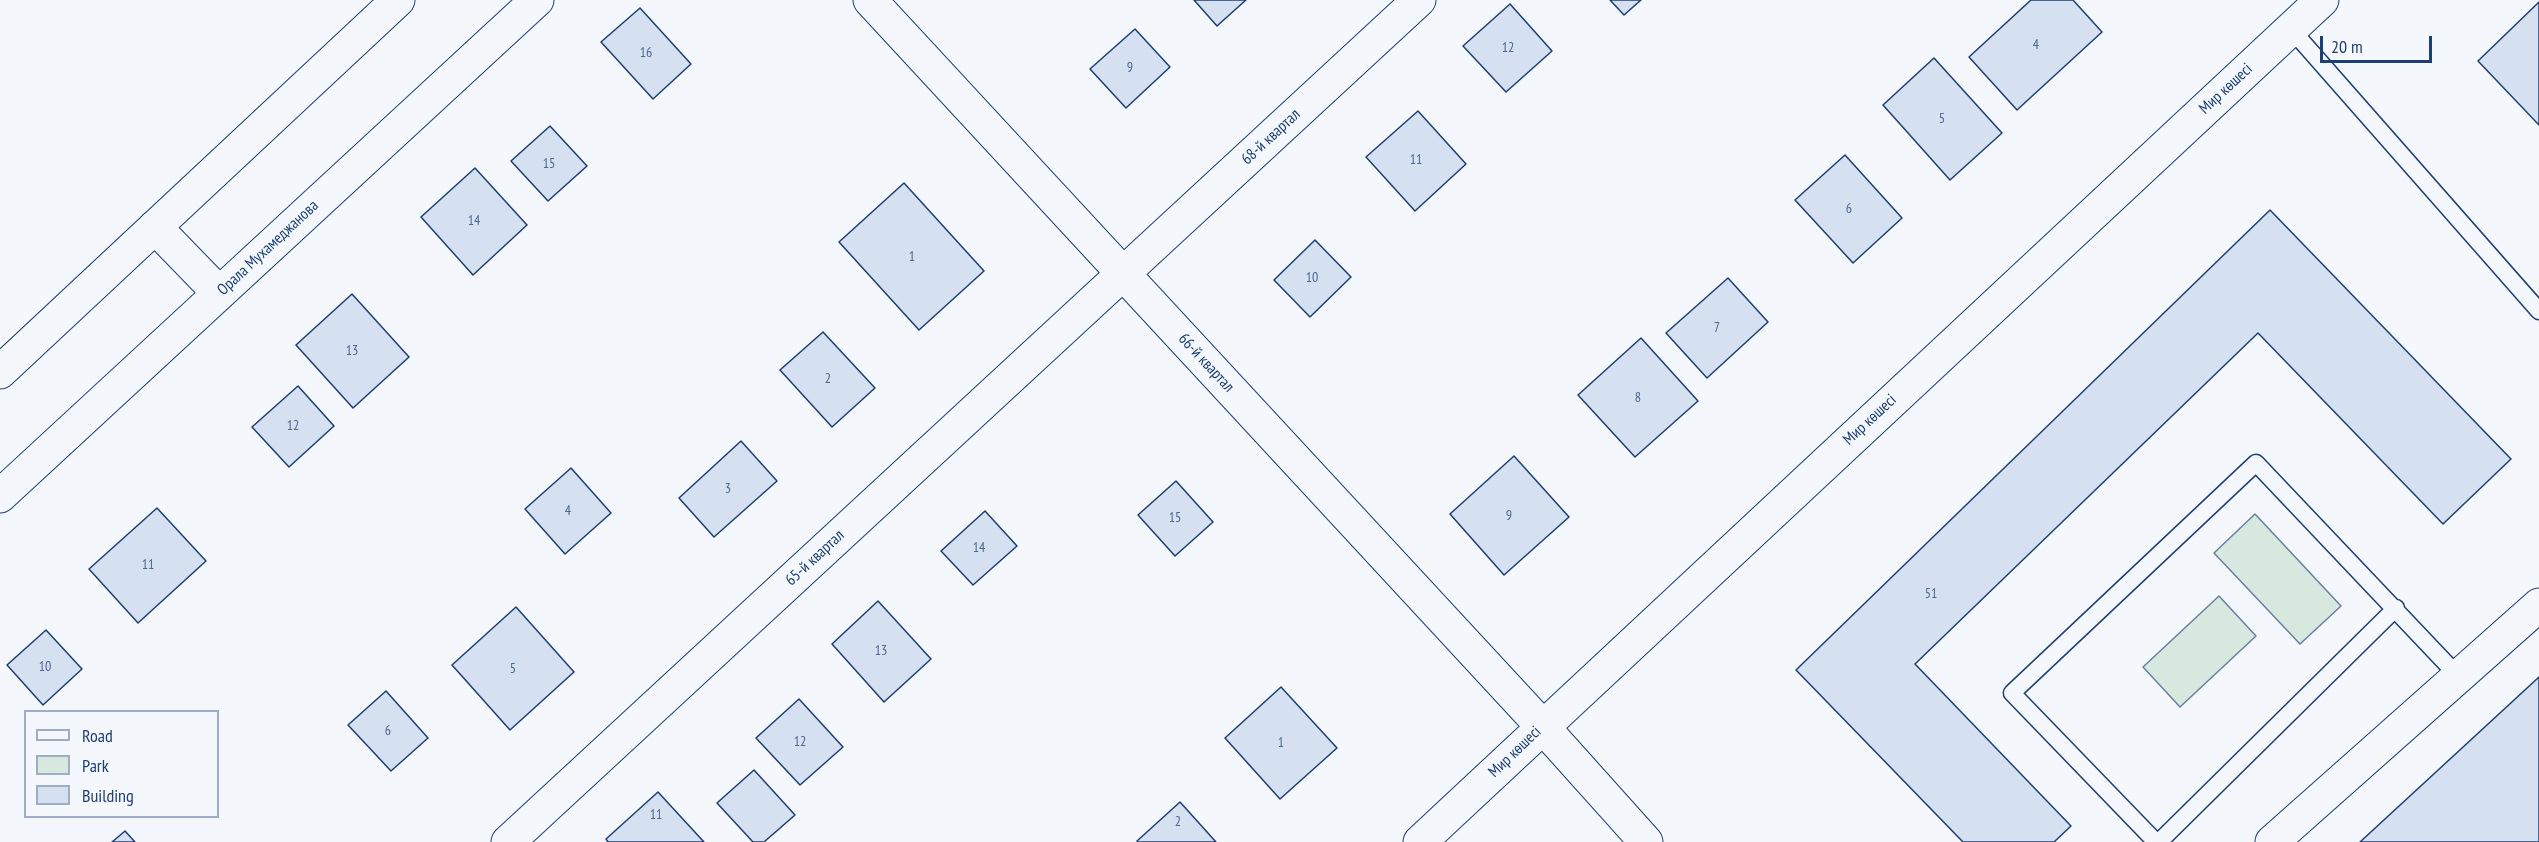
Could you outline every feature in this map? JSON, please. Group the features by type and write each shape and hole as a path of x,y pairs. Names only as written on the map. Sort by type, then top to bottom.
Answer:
{"street":[{"path":"0,372 398,0"},
{"name":"Орала Мухамеджанова","path":"0,496 537,0"},
{"name":"66-й квартал","path":"870,0 1542,726 1646,842"},
{"name":"68-й квартал","path":"1123,273 1419,0"},
{"name":"Мир көшесі","path":"1420,842 2322,0"},
{"path":"155,227 219,293"},
{"name":"65-й квартал","path":"508,842 1123,273"},
{"path":"2272,842 2539,605"}],"lane":[{"path":"2291,29 2539,311"},
{"path":"2396,608 2157,842 2012,693 2256,463 2396,608 2459,677"}],"green space":[{"path":"2255,514 2341,606 2300,644 2214,553"},
{"path":"2219,596 2256,636 2180,707 2143,667"}],"building":[{"path":"1194,0 1246,0 1217,26"},
{"path":"1610,0 1641,0 1624,15"},
{"path":"2031,0 2073,0 2102,32 2017,110 1969,57"},
{"path":"2539,2 2539,125 2478,61"},
{"path":"1510,4 1552,51 1506,92 1463,46"},
{"path":"640,8 691,64 653,99 601,42"},
{"path":"1135,29 1170,67 1126,108 1090,69"},
{"path":"1934,58 2002,133 1950,180 1883,105"},
{"path":"1418,111 1466,164 1415,211 1366,157"},
{"path":"550,126 587,166 548,201 511,161"},
{"path":"1845,155 1902,218 1853,263 1795,200"},
{"path":"475,168 527,225 473,275 421,217"},
{"path":"904,183 984,271 919,330 839,242"},
{"path":"2270,210 2511,459 2443,524 2258,333 1915,664 2071,826 2054,842 1963,842 1796,670"},
{"path":"1315,240 1351,277 1310,317 1274,280"},
{"path":"1728,278 1768,322 1707,378 1666,333"},
{"path":"352,294 409,357 353,408 296,345"},
{"path":"823,332 875,388 832,427 780,370"},
{"path":"1641,338 1698,401 1635,457 1578,395"},
{"path":"298,386 334,426 289,467 252,427"},
{"path":"741,441 777,481 714,537 679,498"},
{"path":"1514,456 1569,517 1504,575 1450,514"},
{"path":"571,468 611,513 565,554 525,509"},
{"path":"1176,481 1213,522 1175,556 1138,515"},
{"path":"157,508 206,561 138,623 89,569"},
{"path":"985,511 1017,546 973,585 941,551"},
{"path":"878,601 931,659 884,702 832,644"},
{"path":"516,607 574,672 510,730 452,665"},
{"path":"46,630 82,669 43,705 7,665"},
{"path":"2539,677 2539,842 2360,842"},
{"path":"1281,687 1337,748 1280,799 1225,738"},
{"path":"386,691 428,738 391,771 348,725"},
{"path":"799,699 843,747 800,785 756,738"},
{"path":"754,770 795,815 764,842 753,842 717,803"},
{"path":"658,792 704,842 608,842 606,839"},
{"path":"1180,802 1216,842 1137,841"},
{"path":"125,831 135,842 112,842"}]}
